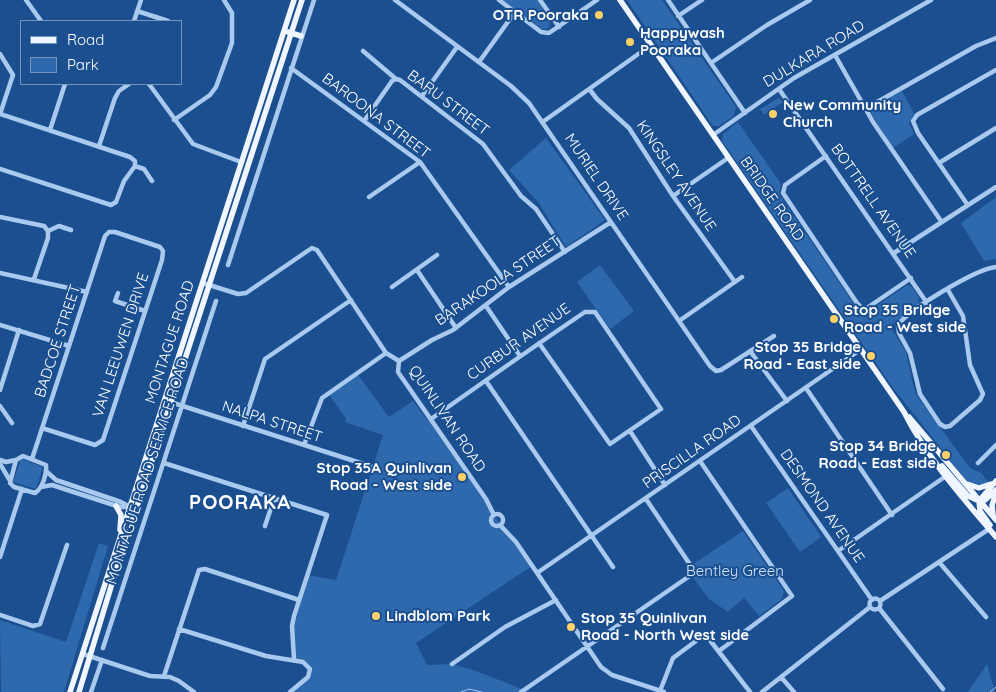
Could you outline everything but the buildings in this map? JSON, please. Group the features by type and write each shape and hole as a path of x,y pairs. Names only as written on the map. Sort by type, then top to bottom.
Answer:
{"main road":[{"name":"MONTAGUE ROAD","path":"70,692 294,0"},
{"name":"MONTAGUE ROAD","path":"80,692 137,509 302,0"},
{"name":"BRIDGE ROAD","path":"620,0 904,412 929,453 996,537"},
{"path":"284,31 301,36"},
{"path":"241,162 249,164"},
{"name":"BRIDGE ROAD","path":"904,412 994,518"},
{"path":"929,453 968,496 980,501 985,500 996,492"},
{"path":"965,484 981,488 995,482"},
{"path":"995,482 980,501 980,511 991,526 996,537"},
{"path":"994,518 992,505 996,492"},
{"path":"116,506 121,515 120,540"},
{"path":"130,507 137,509"}],"street":[{"path":"26,0 40,20"},
{"path":"134,20 141,0"},
{"path":"174,120 210,95 216,87 232,43 232,13 224,0"},
{"path":"228,265 314,0"},
{"name":"MURIEL DRIVE","path":"395,0 479,62 530,103 710,366 716,371 721,370 774,336"},
{"path":"499,0 540,32 549,33 597,0"},
{"path":"540,0 559,27"},
{"path":"668,0 745,113"},
{"path":"678,16 702,0"},
{"path":"711,63 762,28 810,0"},
{"name":"DULKARA ROAD","path":"713,135 779,89 835,54 931,0"},
{"path":"137,11 165,20"},
{"path":"479,62 515,12"},
{"path":"865,108 976,46 996,38"},
{"path":"544,122 651,45"},
{"path":"422,96 457,47"},
{"name":"BARU STREET","path":"363,51 396,79 422,96 484,144 521,196 536,209 566,252"},
{"path":"0,54 13,75 0,114 132,158 135,166"},
{"path":"835,54 865,108 942,221"},
{"name":"BAROONA STREET","path":"291,68 420,162 509,287"},
{"path":"967,204 914,127 914,117 996,70"},
{"path":"364,121 392,80 396,79"},
{"path":"50,130 65,85"},
{"path":"99,146 115,98 119,91 128,85"},
{"path":"150,85 196,147 241,162"},
{"name":"BOTTRELL AVENUE","path":"779,89 927,303"},
{"name":"KINGSLEY AVENUE","path":"590,90 597,99 629,128 673,196 735,282"},
{"path":"939,163 996,128"},
{"path":"826,156 785,185 782,193 859,306 867,308 911,278"},
{"path":"673,196 728,158"},
{"path":"369,197 420,162"},
{"path":"0,169 111,205 116,202 124,182 135,166"},
{"path":"135,166 144,169 152,182"},
{"path":"894,253 996,186"},
{"path":"0,217 41,226 48,231"},
{"name":"BARAKOOLA STREET","path":"399,361 432,340 456,328 509,287 611,222"},
{"path":"48,231 59,226 71,230"},
{"path":"34,279 48,238 48,231"},
{"name":"BADCOE STREET","path":"32,459 87,292 109,232"},
{"name":"VAN LEEUWEN DRIVE","path":"42,428 95,445 101,442 164,251 160,247 115,232 109,232"},
{"name":"QUINLIVAN ROAD","path":"202,283 238,294 246,293 312,248 317,250 386,353 399,361 398,372 486,499 494,515"},
{"path":"392,287 437,255"},
{"path":"948,290 963,316 970,365 983,394 980,400 950,426 945,427 940,424 920,394 908,347 899,333 898,325 927,303 972,274 996,267"},
{"path":"417,270 456,328"},
{"path":"0,272 87,292"},
{"path":"679,321 742,277"},
{"path":"118,293 115,301 145,311"},
{"path":"244,426 265,359 350,300"},
{"name":"MONTAGUE ROAD SERVICE ROAD","path":"103,648 216,301"},
{"path":"486,306 520,356"},
{"name":"CURBUR AVENUE","path":"431,419 585,312 595,312 661,409 630,431"},
{"path":"0,325 69,346"},
{"path":"0,390 19,330"},
{"path":"539,343 610,444 630,431 665,485"},
{"name":"PRISCILLA ROAD","path":"537,573 860,350"},
{"path":"750,351 787,401"},
{"path":"304,445 322,398 386,353"},
{"path":"486,381 612,567"},
{"path":"806,388 892,515"},
{"name":"NALPA STREET","path":"164,400 373,467"},
{"path":"0,406 12,423"},
{"name":"DESMOND AVENUE","path":"751,426 872,600"},
{"path":"978,463 996,445"},
{"path":"0,460 6,462 16,460 21,456 44,463 46,471 41,487 35,493 14,487 0,464"},
{"path":"10,480 16,460"},
{"path":"700,461 792,596 718,651"},
{"path":"164,463 327,515 292,626 294,659"},
{"path":"46,471 56,480 121,502 130,507"},
{"path":"838,551 946,476"},
{"path":"41,487 52,485 116,506 130,507"},
{"path":"0,557 3,540 22,489"},
{"path":"265,526 274,499"},
{"path":"521,692 691,575 693,569 646,499"},
{"path":"500,526 502,518 494,515 492,523 495,526 500,526 516,542 606,672 662,691 673,658 700,638 710,639 750,692"},
{"path":"944,689 879,608 880,601 989,529"},
{"path":"0,615 33,626 40,624 67,545"},
{"path":"939,562 986,617"},
{"path":"164,676 196,574 205,569 299,600"},
{"path":"452,664 511,624 539,611 556,600"},
{"path":"762,692 870,607 872,600 880,601"},
{"path":"870,607 874,610 879,608"},
{"path":"179,629 266,656 294,659 303,662 310,669 308,677 290,692"},
{"path":"83,654 150,676 164,676 179,681 194,692"},
{"path":"91,692 102,660"},
{"path":"781,677 794,692"},
{"path":"642,692 646,686"}],"green space":[{"path":"502,0 537,0 550,20 549,28 542,29"},
{"path":"627,0 662,0 736,107 734,116 719,126 713,126"},
{"path":"902,91 914,114 909,123 914,134 893,148 870,112 871,108"},
{"path":"779,98 783,102 764,115 760,109"},
{"path":"738,122 781,184 779,194 856,307 864,312 869,311 907,285 911,286 919,297 918,305 890,326 906,352 917,396 970,468 981,473 989,483 978,486 967,481 893,388 722,141 723,134"},
{"path":"546,138 605,220 566,247 538,202 509,170"},
{"path":"996,197 996,259 984,261 961,223"},
{"path":"600,265 634,311 610,329 577,282"},
{"path":"358,375 389,417 413,401 428,421 431,419 501,525 532,566 416,643 427,665 452,664 476,671 530,692 290,692 309,674 303,662 294,659 294,616 307,575 336,580 383,435 345,422 346,418 329,395"},
{"path":"21,459 43,467 36,489 13,482"},
{"path":"788,488 821,537 800,552 766,503"},
{"name":"Bentley Green","path":"743,531 784,591 782,599 759,616 744,598 728,612 709,599 692,576 693,564"},
{"path":"99,543 108,546 64,692 1,692 0,620 66,642"},
{"path":"987,664 995,692 968,692"}],"waterway":[{"path":"990,692 996,687"},
{"path":"461,692 469,689 482,692"}],"place":[{"name":"OTR Pooraka","path":"599,15"},
{"name":"Happywash Pooraka","path":"630,42"},
{"name":"New Community Church","path":"773,114"},
{"name":"Stop 35 Bridge Road - West side","path":"834,319"},
{"name":"Stop 35 Bridge Road - East side","path":"871,356"},
{"name":"Stop 34 Bridge Road - East side","path":"946,455"},
{"name":"Stop 35A Quinlivan Road - West side","path":"462,477"},
{"name":"Lindblom Park","path":"376,616"},
{"name":"Stop 35 Quinlivan Road - North West side","path":"571,627"}],"district":[{"name":"POORAKA","path":"240,503"}]}
